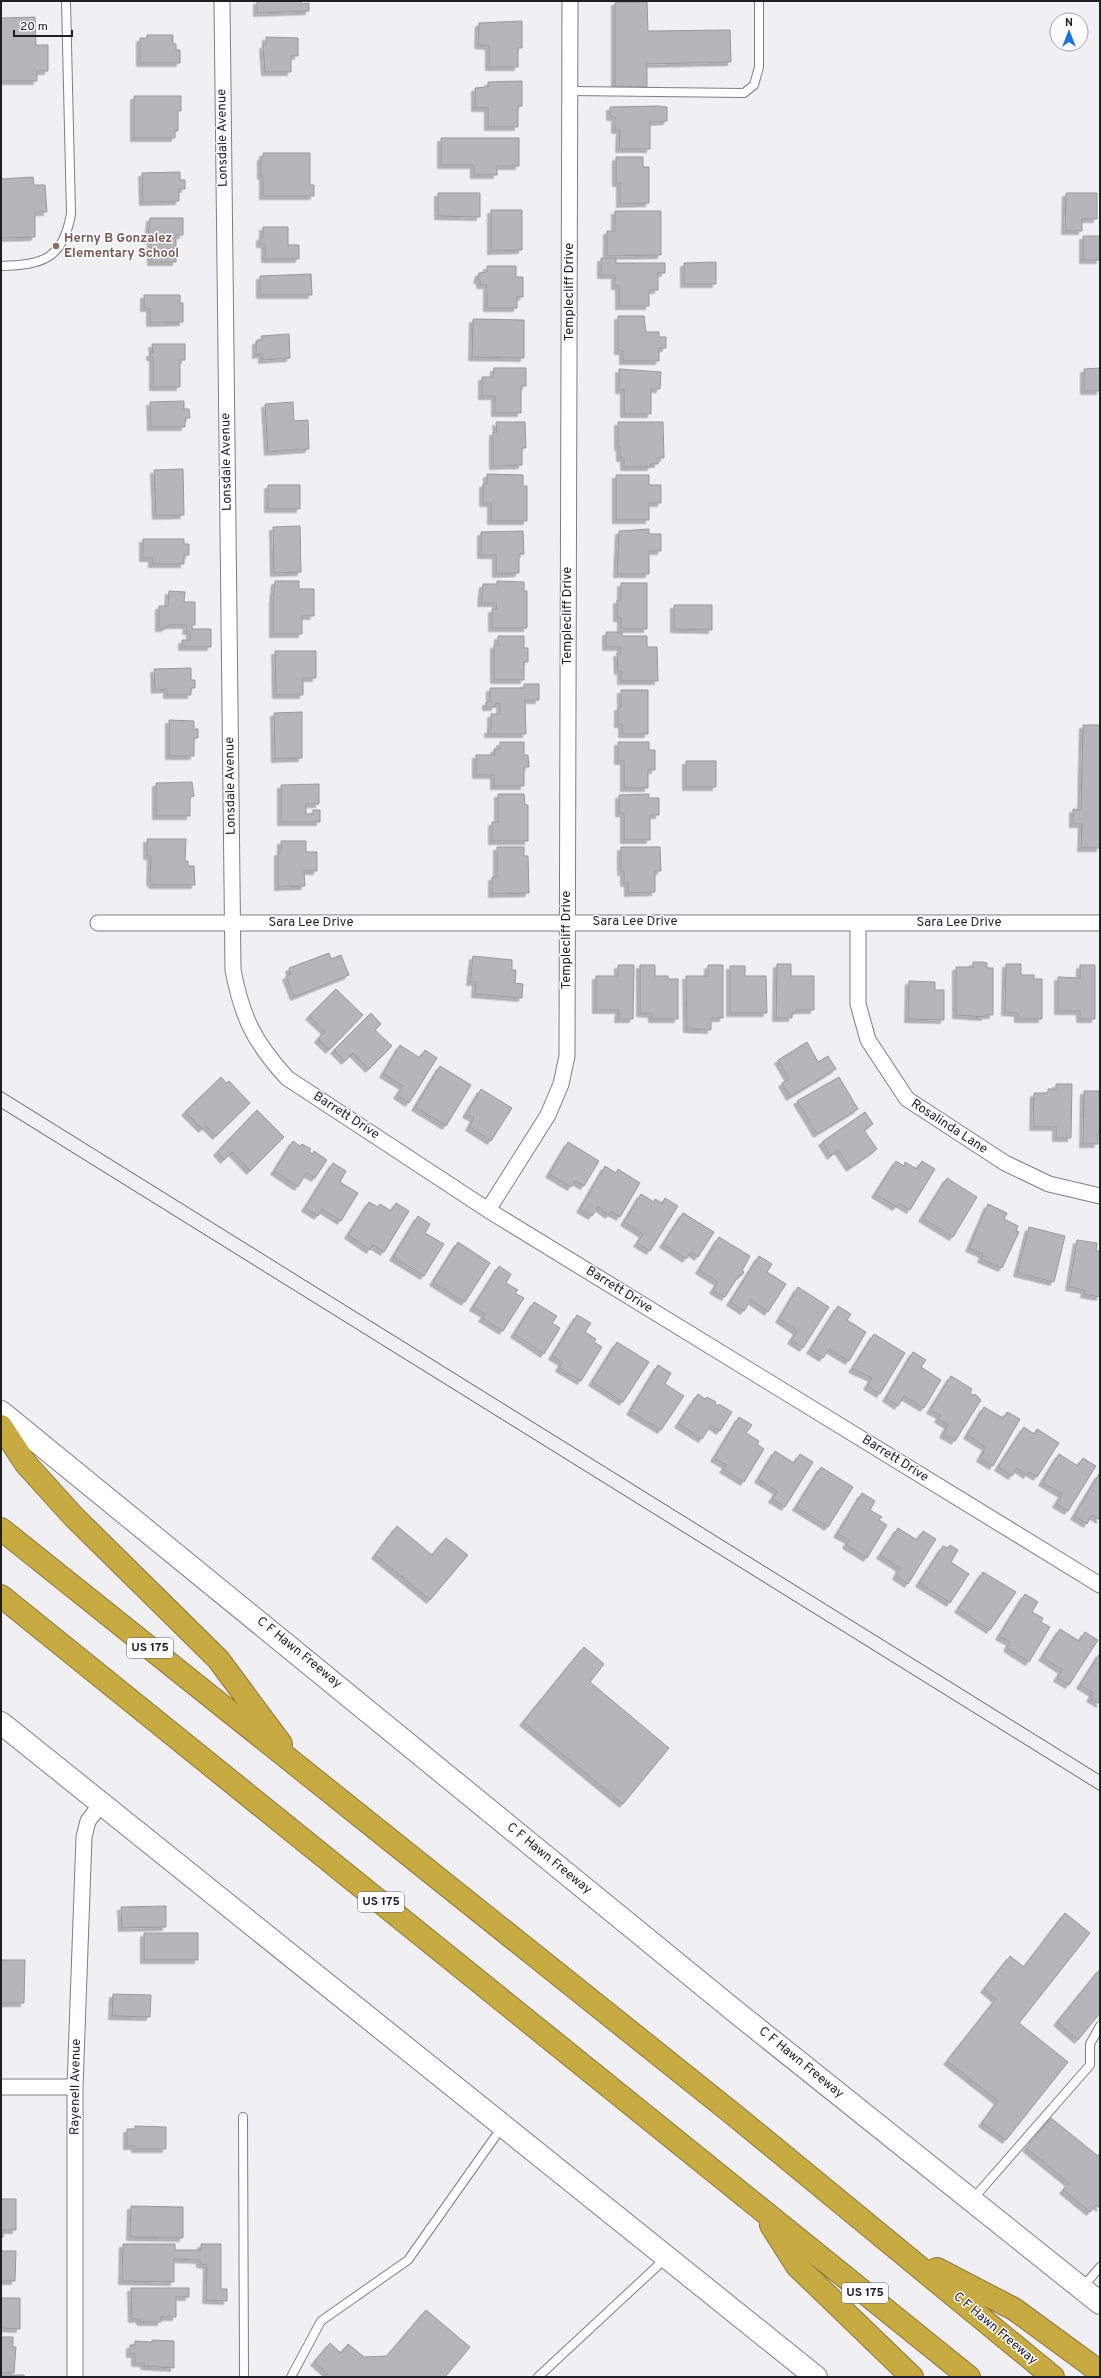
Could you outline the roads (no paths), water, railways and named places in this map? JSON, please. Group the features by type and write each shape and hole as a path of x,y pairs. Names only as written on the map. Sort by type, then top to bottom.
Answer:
{"highway":[{"path":"1,1426 26,1464 74,1517 218,1659 299,1768"},
{"name":"C F Hawn Freeway","path":"1,1529 897,2248 1053,2377"},
{"name":"US 175","path":"1,1596 969,2377"},
{"path":"761,2209 797,2266 912,2377"},
{"path":"897,2248 1014,2309 1100,2372"}],"main road":[{"name":"C F Hawn Freeway","path":"1,1412 736,2012 1100,2303"},
{"path":"1,1723 816,2377"}],"street":[{"name":"Lonsdale Avenue","path":"222,1 232,923"},
{"name":"Templecliff Drive","path":"488,1210 548,1115 561,1084 567,1056 570,1"},
{"name":"Rosalinda Lane","path":"858,922 858,1004 860,1012 868,1040 907,1099 1005,1163 1049,1184 1100,1196"},
{"name":"Sara Lee Drive","path":"98,923 1100,923"},
{"name":"Barrett Drive","path":"232,923 233,970 240,1002 251,1030 268,1056 287,1078 488,1210 1100,1585"},
{"name":"Rayenell Avenue","path":"75,2377 76,2087 84,1838 88,1821 102,1803"},
{"path":"1,2087 76,2087"}],"lane":[{"path":"1,266 23,265 43,261 53,255 68,232 71,214 66,1"},
{"path":"570,91 744,93 754,85 759,67 759,1"},
{"path":"972,2200 1090,2065 1090,2044 1100,2026"},
{"path":"243,2116 244,2377"},
{"path":"291,2377 321,2321 408,2260 502,2126"},
{"path":"538,2377 666,2257"},
{"path":"1082,2288 1100,2267"}],"tram line":[{"path":"1,1091 1100,1775"},
{"path":"1,1108 1100,1791"}],"place":[{"name":"Herny B Gonzalez Elementary School","path":"56,246"}]}
